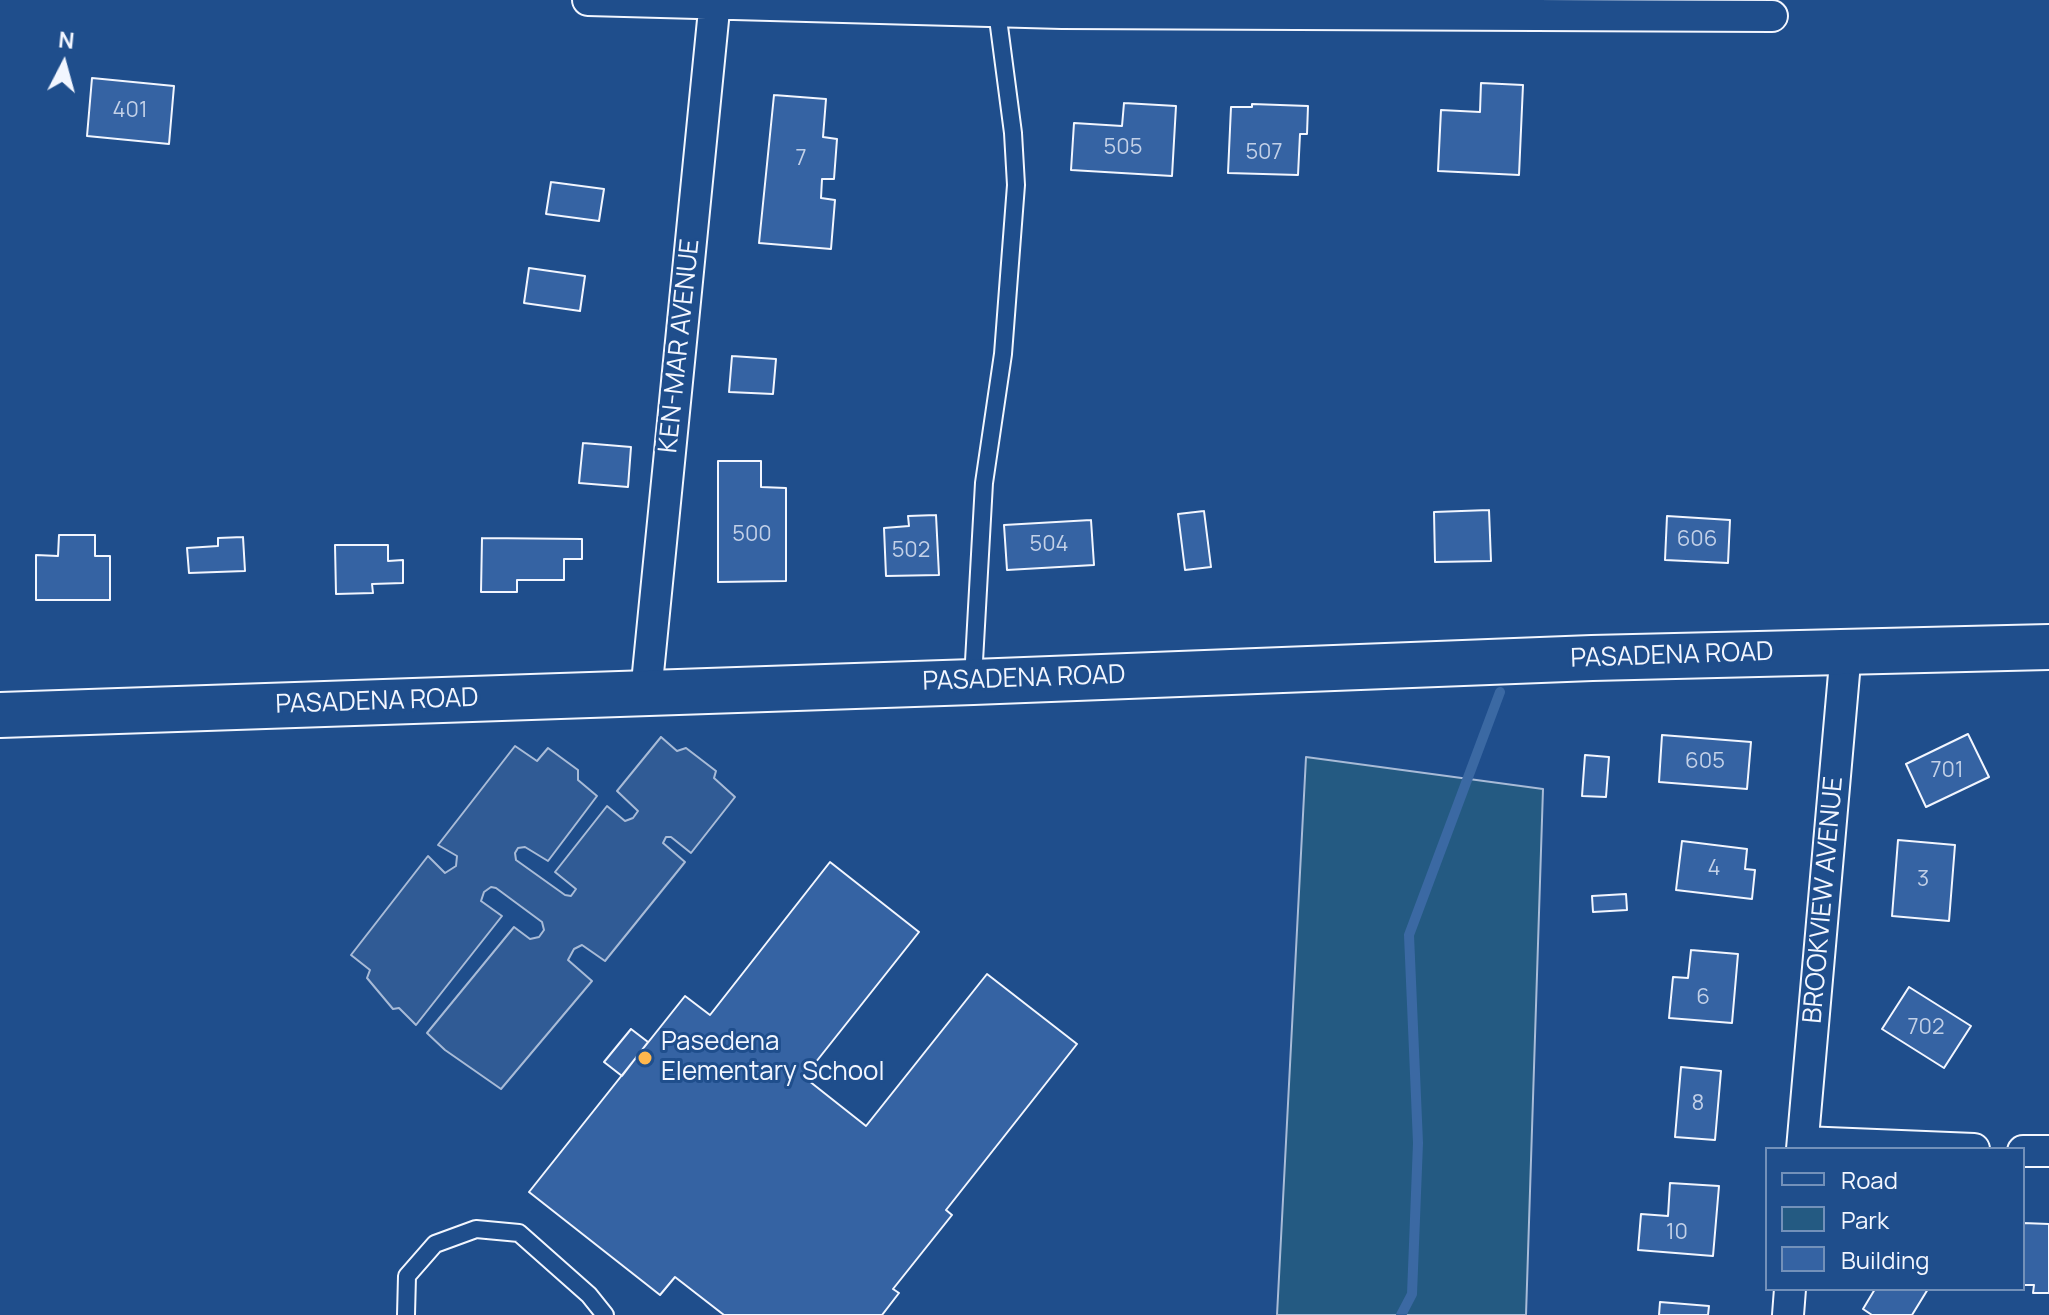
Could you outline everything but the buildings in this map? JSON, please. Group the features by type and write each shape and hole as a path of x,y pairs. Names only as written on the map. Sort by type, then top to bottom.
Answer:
{"main road":[{"name":"PASADENA ROAD","path":"0,715 1592,658 2049,647"}],"street":[{"path":"588,0 997,11 1772,16"},
{"name":"KEN-MAR AVENUE","path":"646,693 714,2"},
{"name":"BROOKVIEW AVENUE","path":"1802,1146 1846,651"},
{"path":"1802,1146 1859,1147"},
{"path":"2025,1151 2049,1151"},
{"path":"1788,1315 1790,1291"}],"lane":[{"path":"973,682 984,483 1003,354 1016,185 1013,133 997,11"},
{"path":"406,1315 407,1276 435,1244 476,1229 519,1233 589,1295 605,1315"}],"green space":[{"path":"1306,757 1543,789 1526,1315 1277,1315"}],"shaded area":[{"path":"661,737 677,751 686,748 716,771 714,778 735,797 691,853 671,837 666,837 663,843 685,862 605,961 582,945 574,949 568,960 592,981 501,1089 445,1050 427,1033 514,927 530,939 539,937 544,930 542,922 496,888 491,887 484,892 481,901 502,916 416,1025 399,1008 393,1009 367,978 370,970 351,955 428,856 445,873 456,866 457,856 438,845 515,746 537,761 548,748 578,770 578,780 597,796 548,861 525,847 518,848 515,853 516,860 565,895 571,896 576,889 555,872 607,806 625,821 633,818 638,811 617,791"}],"waterway":[{"path":"1401,1315 1412,1294 1418,1143 1409,935 1500,692"}],"place":[{"name":"Pasedena Elementary School","path":"645,1058"}]}
